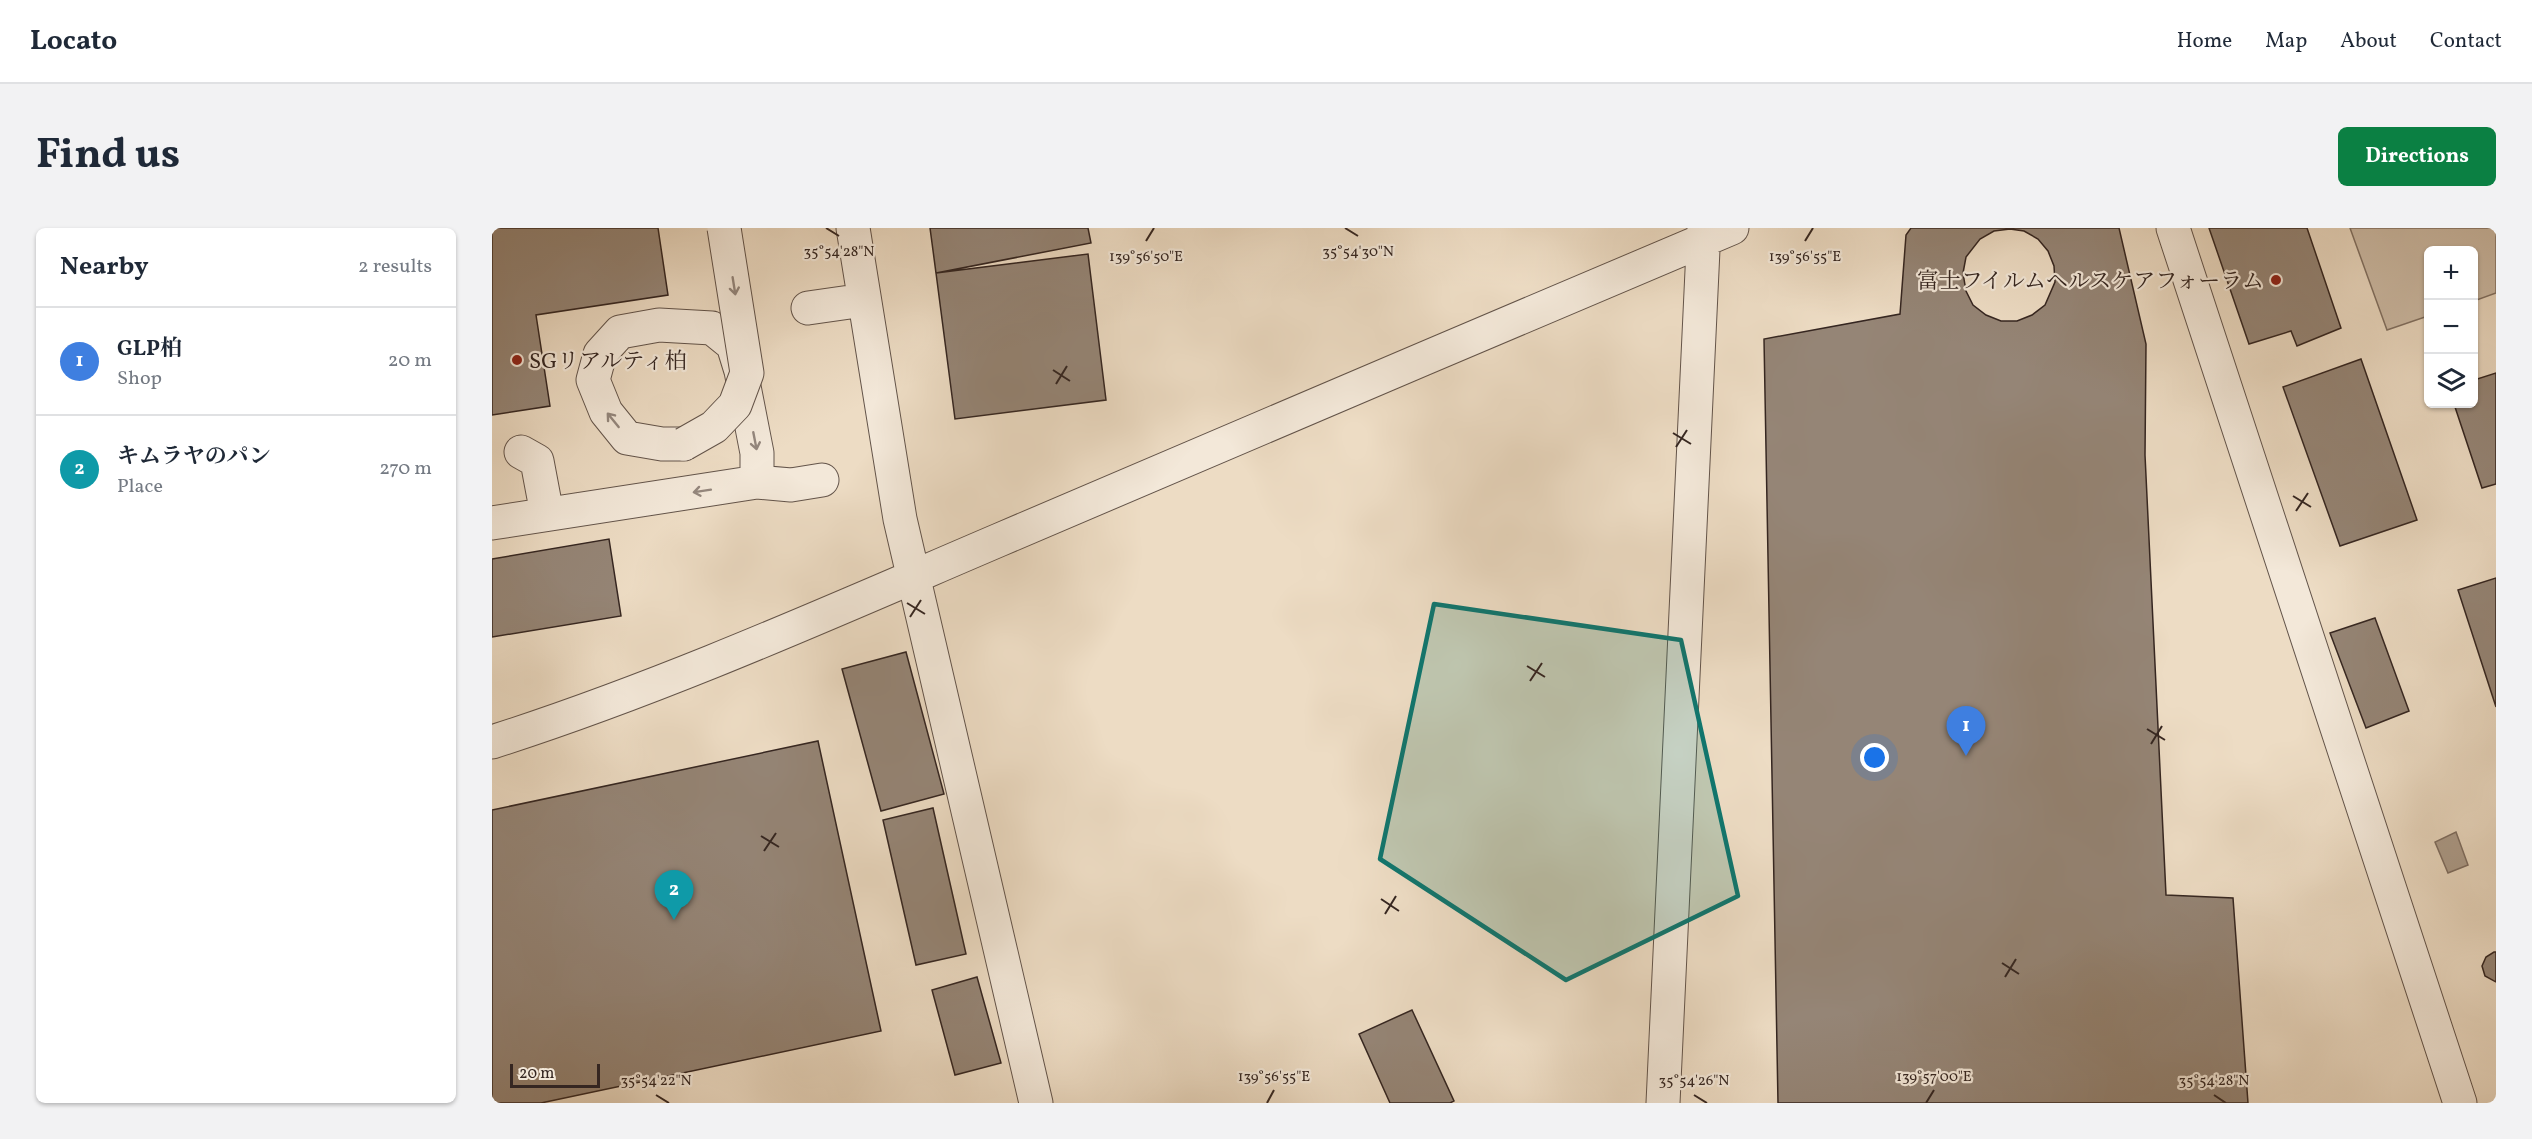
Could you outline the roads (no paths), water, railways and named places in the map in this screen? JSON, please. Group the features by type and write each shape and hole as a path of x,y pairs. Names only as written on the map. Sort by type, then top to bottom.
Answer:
{"street":[{"path":"724,228 747,373 735,405 714,427 684,444 662,444 627,438 606,412 593,380 600,354 620,332 659,325 712,328 733,345 741,371 757,453 757,482"},
{"path":"853,228 895,493 912,577 1036,1103"},
{"path":"2173,228 2460,1103"},
{"path":"492,742 548,724 657,683 912,577 1713,232 1663,1103"},
{"path":"808,308 864,300"},
{"path":"521,452 537,461 547,514"},
{"path":"492,523 757,482 790,485 822,480"}],"place":[{"name":"富士フイルムヘルスケアフォーラム","path":"2276,280"},
{"name":"SGリアルティ柏","path":"517,360"},
{"name":"GLP柏","path":"1966,756"},
{"name":"キムラヤのパン","path":"674,920"}]}
